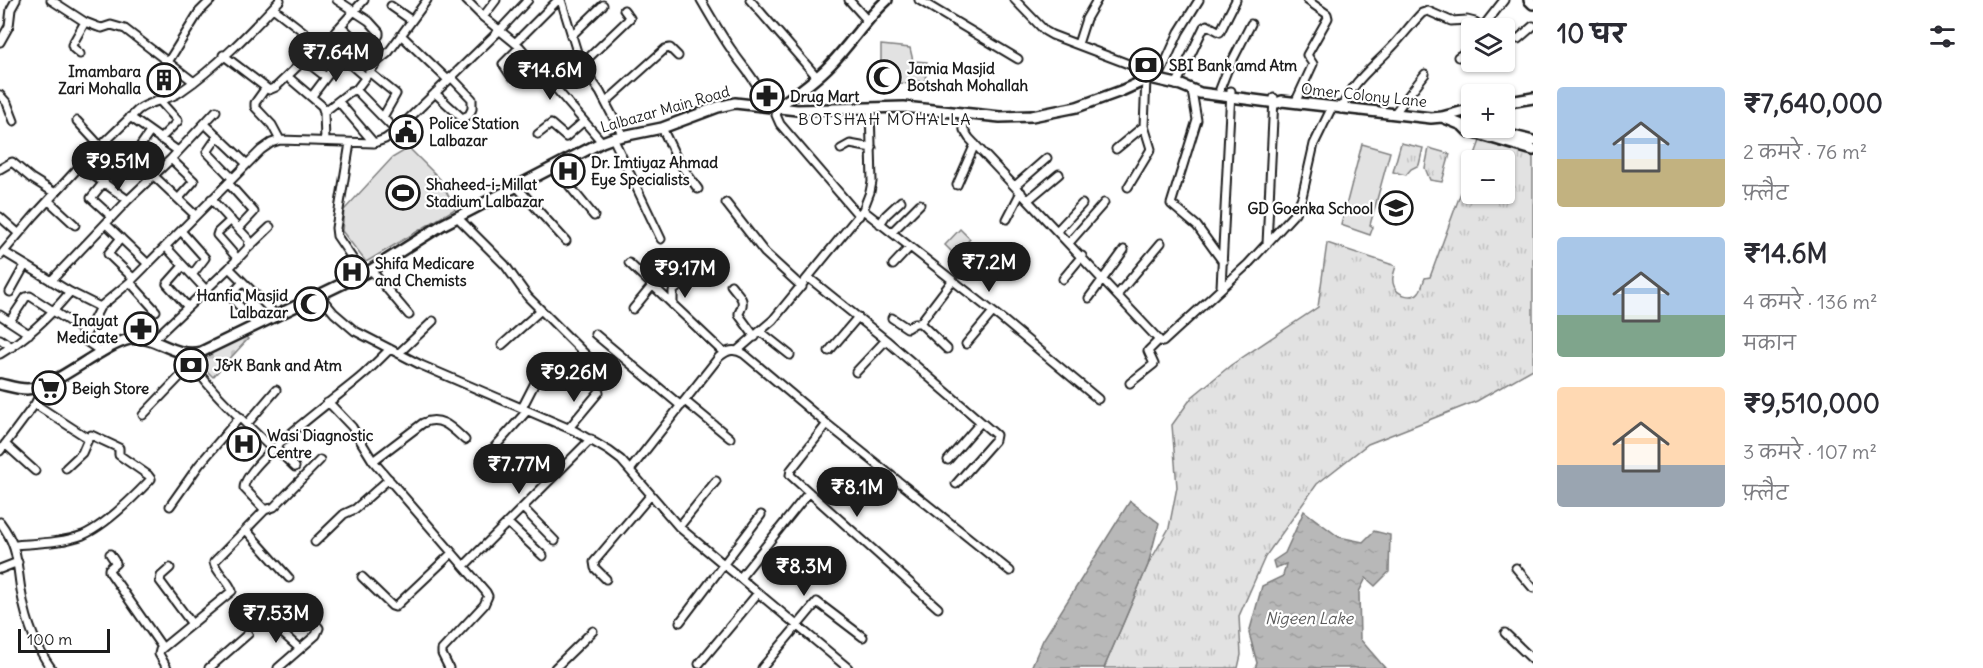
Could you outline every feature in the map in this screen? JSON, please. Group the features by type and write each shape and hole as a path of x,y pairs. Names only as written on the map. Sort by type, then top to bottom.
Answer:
{"main road":[{"path":"776,108 831,64 867,20 887,0"},
{"path":"1529,0 1533,4"},
{"name":"Lalbazar Main Road","path":"187,354 201,351 367,272 427,234 602,142 662,128 730,104 816,110 919,108 1000,117 1032,116 1060,112 1151,79"},
{"path":"1151,79 1179,85"},
{"name":"Omer Colony Lane","path":"1179,85 1220,89 1231,94"},
{"name":"Omer Colony Lane","path":"1179,85 1192,91 1431,118 1442,117"},
{"path":"1515,101 1533,98"},
{"path":"1442,117 1461,112"},
{"path":"1442,117 1461,123"},
{"path":"1515,136 1533,141"},
{"path":"1492,138 1533,150"},
{"path":"0,384 28,389 44,386 102,352 127,340 138,338 187,354"}],"street":[{"path":"51,0 85,22 102,28 111,25 125,29 194,82"},
{"path":"168,63 199,12 211,0"},
{"path":"100,307 2,254 18,233 80,166 130,117 147,103 173,97 194,82 280,0"},
{"path":"337,0 376,26 379,32 368,51"},
{"path":"308,62 363,0"},
{"path":"466,0 518,45 602,142"},
{"path":"483,17 496,0"},
{"path":"84,338 100,307 166,247 230,180 271,142 280,140 374,143 385,139 500,30 528,0"},
{"path":"511,76 503,64 559,0 581,65 606,102 618,137 661,238"},
{"path":"701,0 730,48 754,78 765,106"},
{"path":"750,0 817,77"},
{"path":"849,0 867,20"},
{"path":"920,0 1018,59"},
{"path":"1015,0 1045,31 1131,64 1151,79"},
{"path":"1078,44 1086,19 1097,0"},
{"path":"1128,187 1151,149 1144,126 1151,79 1199,0"},
{"path":"1179,85 1204,27 1207,25 1220,32 1236,0"},
{"path":"1295,103 1313,64 1307,56 1328,18 1327,14 1307,0"},
{"path":"1490,18 1504,0"},
{"path":"0,42 9,26 13,1"},
{"path":"324,112 351,91 356,90 378,61 388,53 423,1"},
{"path":"571,36 603,5"},
{"path":"391,6 411,20"},
{"path":"273,8 322,46"},
{"path":"581,65 628,20 629,16 624,10"},
{"path":"1130,383 1155,364 1149,351 1159,340 1165,340 1267,244 1300,205 1314,144 1336,108 1357,80 1390,49 1422,13 1428,11 1450,21 1461,20"},
{"path":"80,54 72,45 85,22"},
{"path":"1220,89 1251,24"},
{"path":"341,26 378,61"},
{"path":"1518,39 1533,26"},
{"path":"401,34 472,99 469,116 462,118 435,93"},
{"path":"312,96 355,39"},
{"path":"606,102 665,49 670,48 678,56"},
{"path":"224,55 265,89 272,90 288,77 302,60 308,62 326,77"},
{"path":"342,57 396,94 383,117"},
{"path":"1394,114 1425,74"},
{"path":"288,77 322,106 325,141"},
{"path":"265,89 255,106 272,125 280,140"},
{"path":"356,90 396,131"},
{"path":"1192,91 1197,120 1171,204 1197,226 1223,262"},
{"path":"1221,287 1231,94"},
{"path":"0,95 8,104 14,121"},
{"path":"160,100 178,121 160,139"},
{"path":"1267,244 1277,101"},
{"path":"339,102 374,143"},
{"path":"776,108 780,124 861,213 892,232 1098,399"},
{"path":"738,350 758,334 801,287 861,213 872,182 870,108"},
{"path":"51,280 216,111"},
{"path":"962,113 964,130 975,144 1159,340"},
{"path":"130,117 178,151"},
{"path":"77,121 100,146"},
{"path":"538,134 550,124 566,137 583,122"},
{"path":"205,124 247,164"},
{"path":"1116,149 1144,126"},
{"path":"662,128 682,167 698,189"},
{"path":"150,132 140,149 163,166"},
{"path":"218,136 207,152 254,212 239,228"},
{"path":"350,143 336,228 337,236 367,272 409,315"},
{"path":"840,149 850,144 872,148"},
{"path":"957,185 975,144"},
{"path":"1015,186 1047,158"},
{"path":"171,159 194,181 178,199"},
{"path":"0,169 12,162 55,194"},
{"path":"80,166 128,200"},
{"path":"554,167 594,216"},
{"path":"1028,200 1059,174"},
{"path":"154,176 195,215"},
{"path":"104,182 91,198 112,217"},
{"path":"516,186 566,241"},
{"path":"1007,219 1021,192"},
{"path":"211,200 249,240 248,248"},
{"path":"49,201 75,225"},
{"path":"880,224 901,201"},
{"path":"726,203 765,253 801,287"},
{"path":"1069,243 1104,203"},
{"path":"892,232 921,204"},
{"path":"1057,231 1082,204"},
{"path":"0,217 18,233"},
{"path":"458,218 505,266 540,310 588,357"},
{"path":"231,219 217,235 238,259"},
{"path":"106,224 148,264"},
{"path":"152,341 270,227"},
{"path":"181,231 205,258 192,275"},
{"path":"121,238 108,254 156,311"},
{"path":"1118,294 1161,243"},
{"path":"166,247 206,290"},
{"path":"894,266 910,247"},
{"path":"1089,298 1125,250"},
{"path":"1063,279 1082,256"},
{"path":"629,263 724,353"},
{"path":"10,292 25,265"},
{"path":"183,266 167,284 188,308"},
{"path":"673,305 673,291 684,282 692,267"},
{"path":"230,268 277,316"},
{"path":"809,278 995,433 996,437 956,484"},
{"path":"920,323 952,280"},
{"path":"243,282 232,294 232,298 258,325"},
{"path":"731,285 743,300 739,315 758,334 790,355"},
{"path":"633,309 652,286"},
{"path":"0,354 29,334 55,310 70,292"},
{"path":"10,321 28,296 55,310 81,329 86,342 102,352"},
{"path":"319,296 355,331 390,350 569,428 609,451 630,470 650,496 679,526 848,668"},
{"path":"502,345 540,310"},
{"path":"966,344 993,312"},
{"path":"0,315 29,334"},
{"path":"830,351 858,317"},
{"path":"892,318 907,328 920,323 948,349"},
{"path":"399,353 433,321"},
{"path":"595,334 730,438"},
{"path":"0,339 12,346"},
{"path":"856,372 886,340"},
{"path":"265,510 243,485 274,447 390,350"},
{"path":"630,470 724,353 738,350 1010,571"},
{"path":"187,354 192,364 240,417 269,446 274,447 295,467"},
{"path":"143,415 192,364"},
{"path":"492,450 524,410 541,371"},
{"path":"35,471 3,448 35,404 44,386"},
{"path":"247,424 276,390"},
{"path":"569,428 599,392"},
{"path":"327,403 352,427 373,461 488,596 484,605 442,650 449,668"},
{"path":"14,545 70,539 85,534 114,514 151,479 119,455 119,448 91,435 89,437 35,404"},
{"path":"170,506 199,465 240,417"},
{"path":"373,461 430,420 444,422 465,440"},
{"path":"948,460 981,422"},
{"path":"827,424 789,473 938,608"},
{"path":"66,468 82,453 89,437"},
{"path":"464,566 591,440"},
{"path":"167,668 159,654 162,647 232,591 231,586 213,564 265,510 274,507 320,460"},
{"path":"315,542 344,514 355,509 389,479"},
{"path":"679,526 716,481"},
{"path":"740,578 808,492"},
{"path":"606,579 595,568 596,559 650,496"},
{"path":"523,508 555,541"},
{"path":"680,622 761,515"},
{"path":"0,522 14,545 27,620 36,645 51,668"},
{"path":"508,523 543,556"},
{"path":"246,530 289,578"},
{"path":"110,554 116,563 109,571 162,647"},
{"path":"362,577 395,607 453,554"},
{"path":"0,569 18,562"},
{"path":"170,568 161,576 160,581 192,624"},
{"path":"1516,568 1533,588"},
{"path":"699,664 758,593"},
{"path":"762,668 817,602 863,637"},
{"path":"270,621 300,649"},
{"path":"278,668 318,633 319,628 314,622"},
{"path":"555,668 593,631"},
{"path":"1505,633 1533,660"},
{"path":"209,668 248,634"}],"green space":[{"path":"881,45 910,48 913,61 927,62 925,82 911,80 909,84 891,82 897,73 881,64"},
{"path":"1481,138 1533,149 1533,369 1477,401 1368,444 1317,484 1265,557 1239,616 1241,655 1238,668 1104,668 1148,565 1169,528 1177,487 1172,425 1192,397 1231,365 1318,307 1327,243 1396,266 1393,283 1396,289 1409,296 1419,292 1425,278 1430,277 1461,192 1461,204 1515,204 1515,150 1477,150"},
{"path":"1401,143 1423,148 1419,165 1406,175 1393,172"},
{"path":"1362,144 1390,152 1370,225 1373,227 1370,235 1341,225"},
{"name":"Shaheed-i-Millat Stadium Lalbazar","path":"409,148 440,179 455,209 366,262 342,231 344,210 392,158"},
{"path":"1429,148 1450,154 1442,182 1430,180 1425,168"},
{"path":"960,229 970,239 955,255 945,245"},
{"path":"973,246 988,259 977,274 960,259"},
{"path":"243,334 248,339 213,377 193,357"}],"water":[{"path":"1130,501 1159,523 1148,565 1104,668 1031,668 1043,640"},
{"name":"Nigeen Lake","path":"1304,511 1339,537 1363,542 1374,531 1390,535 1389,572 1375,586 1366,578 1359,592 1360,639 1385,668 1255,668 1257,663 1249,633 1262,586 1283,576 1286,564 1275,568 1273,561 1285,553"}],"place":[{"name":"SBI Bank amd Atm","path":"1146,65"},
{"name":"Jamia Masjid Botshah Mohallah","path":"884,77"},
{"name":"Imambara Zari Mohalla","path":"164,80"},
{"name":"Drug Mart","path":"767,96"},
{"name":"Police Station Lalbazar","path":"406,132"},
{"name":"Dr. Imtiyaz Ahmad Eye Specialists","path":"568,171"},
{"name":"Shaheed-i-Millat Stadium Lalbazar","path":"403,193"},
{"name":"GD Goenka School","path":"1396,208"},
{"name":"Shifa Medicare and Chemists","path":"352,272"},
{"name":"Hanfia Masjid Lalbazar","path":"311,304"},
{"name":"Inayat Medicate","path":"141,329"},
{"name":"J&K Bank and Atm","path":"191,365"},
{"name":"Beigh Store","path":"49,388"},
{"name":"Wasi Diagnostic Centre","path":"244,444"}],"district":[{"name":"BOTSHAH MOHALLA","path":"885,119"}]}
